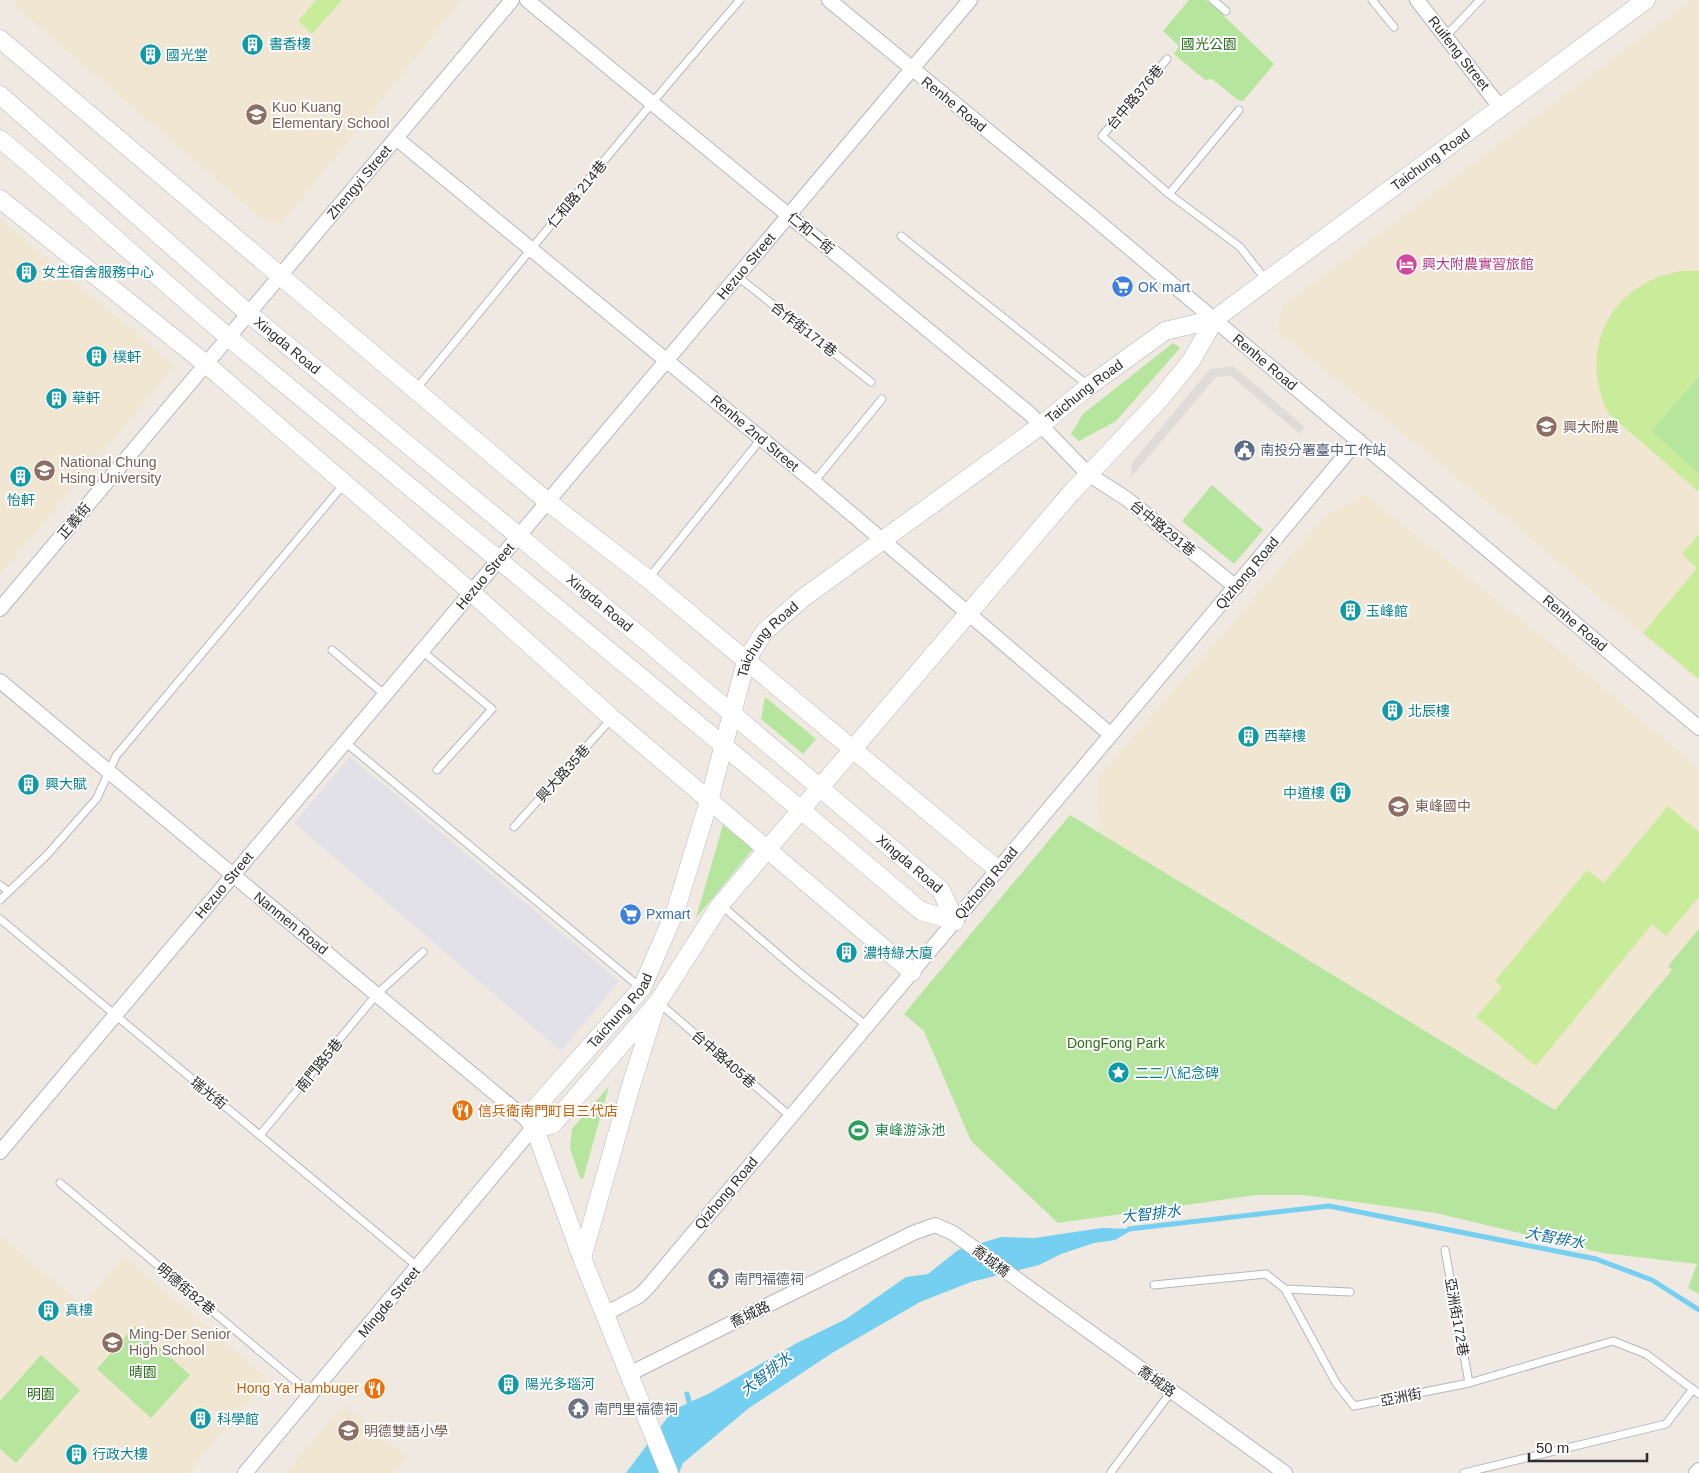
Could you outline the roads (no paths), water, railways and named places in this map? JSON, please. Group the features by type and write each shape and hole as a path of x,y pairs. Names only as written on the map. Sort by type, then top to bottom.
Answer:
{"street":[{"name":"Zhengyi Street","path":"206,364 512,0"},
{"name":"仁和一街","path":"527,0 1030,414 1088,474"},
{"name":"Renhe Road","path":"829,0 1215,319 1699,728"},
{"name":"Hezuo Street","path":"0,1152 970,0"},
{"name":"Ruifeng Street","path":"1418,0 1500,107"},
{"name":"Taichung Road","path":"1215,319 1165,330 1089,386 1040,426 803,598 759,638 746,661 709,801 676,909 642,988 536,1107 532,1129 552,1125 658,1002 720,905 968,612 1088,474 1160,398 1191,361 1215,319 1646,0"},
{"path":"0,39 548,502 648,579 997,870"},
{"name":"Xingda Road","path":"0,95 248,314 518,538 646,641 732,716 940,890 955,921"},
{"name":"Renhe 2nd Street","path":"396,138 814,482 1110,734"},
{"name":"Xingda Road","path":"0,139 62,190 228,337 921,911 955,921"},
{"path":"0,199 206,364 472,592 612,718 912,972"},
{"name":"正義街","path":"0,609 206,364"},
{"name":"Qizhong Road","path":"605,1314 638,1296 648,1288 790,1116 1358,440"},
{"name":"台中路291巷","path":"1088,474 1127,499 1236,587"},
{"name":"Nanmen Road","path":"0,681 526,1119 532,1129"},
{"name":"Taichung Road","path":"582,1258 630,1089 658,1002"},
{"path":"532,1129 539,1140 582,1258 669,1473"},
{"name":"Mingde Street","path":"245,1473 532,1129"},
{"name":"喬城路","path":"632,1382 913,1233 935,1225 953,1233"},
{"name":"喬城橋","path":"953,1233 1029,1289"},
{"name":"喬城路","path":"1029,1289 1284,1473"},
{"path":"1696,1473 1699,1470"}],"lane":[{"name":"仁和路 214巷","path":"416,389 652,102 740,0"},
{"path":"1213,0 1226,11"},
{"path":"1372,0 1394,27"},
{"path":"1446,36 1480,0"},
{"name":"台中路376巷","path":"1167,59 1102,136 1169,194 1240,247 1266,280"},
{"path":"1169,194 1239,110"},
{"path":"901,236 1089,386"},
{"name":"合作街171巷","path":"738,276 870,382"},
{"path":"814,482 882,399"},
{"path":"648,579 761,439"},
{"path":"0,900 47,855 97,798 116,756 345,483"},
{"path":"332,650 385,695"},
{"path":"422,651 492,709 438,770"},
{"name":"興大路35巷","path":"514,827 612,718"},
{"path":"345,742 642,988"},
{"path":"0,885 8,891"},
{"path":"720,905 794,968 867,1026"},
{"name":"瑞光街","path":"0,919 114,1016 418,1267"},
{"name":"南門路5巷","path":"260,1135 377,994 423,952"},
{"name":"台中路405巷","path":"658,1002 790,1116"},
{"name":"明德街82巷","path":"60,1183 312,1395"},
{"name":"亞洲街172巷","path":"1445,1250 1469,1383"},
{"name":"亞洲街","path":"1154,1286 1266,1274 1285,1290 1336,1383 1354,1406 1469,1383 1613,1341 1646,1354 1696,1391"},
{"path":"1285,1290 1350,1292"},
{"path":"1464,1473 1666,1424 1696,1391"},
{"path":"1111,1472 1171,1392"}],"water":[{"path":"1102,1228 1134,1229 1115,1240 1094,1243 1061,1254 1039,1265 971,1282 920,1302 832,1353 749,1408 683,1463 679,1473 626,1473 673,1410 710,1393 797,1343 846,1319 906,1277 928,1274 958,1250 1001,1237 1034,1238"}],"waterway":[{"name":"大智排水","path":"1129,1229 1329,1206 1596,1259 1652,1280 1699,1310"},
{"path":"687,1394 691,1408"}],"place":[{"name":"書香樓","path":"253,44"},
{"name":"國光堂","path":"150,55"},
{"name":"Kuo Kuang Elementary School","path":"256,115"},
{"name":"興大附農實習旅館","path":"1406,264"},
{"name":"女生宿舍服務中心","path":"26,272"},
{"name":"OK mart","path":"1122,287"},
{"name":"樸軒","path":"97,357"},
{"name":"華軒","path":"56,398"},
{"name":"興大附農","path":"1547,427"},
{"name":"南投分署臺中工作站","path":"1244,450"},
{"name":"National Chung Hsing University","path":"44,470"},
{"name":"怡軒","path":"21,477"},
{"name":"玉峰館","path":"1350,611"},
{"name":"北辰樓","path":"1392,711"},
{"name":"西華樓","path":"1248,736"},
{"name":"興大賦","path":"29,784"},
{"name":"中道樓","path":"1341,793"},
{"name":"東峰國中","path":"1399,806"},
{"name":"Pxmart","path":"630,914"},
{"name":"濃特綠大廈","path":"847,953"},
{"name":"二二八紀念碑","path":"1119,1073"},
{"name":"信兵衛南門町目三代店","path":"462,1111"},
{"name":"東峰游泳池","path":"859,1130"},
{"name":"南門福德祠","path":"718,1279"},
{"name":"真樓","path":"49,1310"},
{"name":"Ming-Der Senior High School","path":"113,1342"},
{"name":"陽光多瑙河","path":"509,1384"},
{"name":"Hong Ya Hambuger","path":"375,1388"},
{"name":"南門里福德祠","path":"578,1409"},
{"name":"科學館","path":"201,1419"},
{"name":"明德雙語小學","path":"348,1431"},
{"name":"行政大樓","path":"76,1454"}],"park label":[{"name":"國光公園","path":"1209,44"},
{"name":"DongFong Park","path":"1116,1043"},
{"name":"晴園","path":"143,1372"},
{"name":"明園","path":"41,1394"}]}
